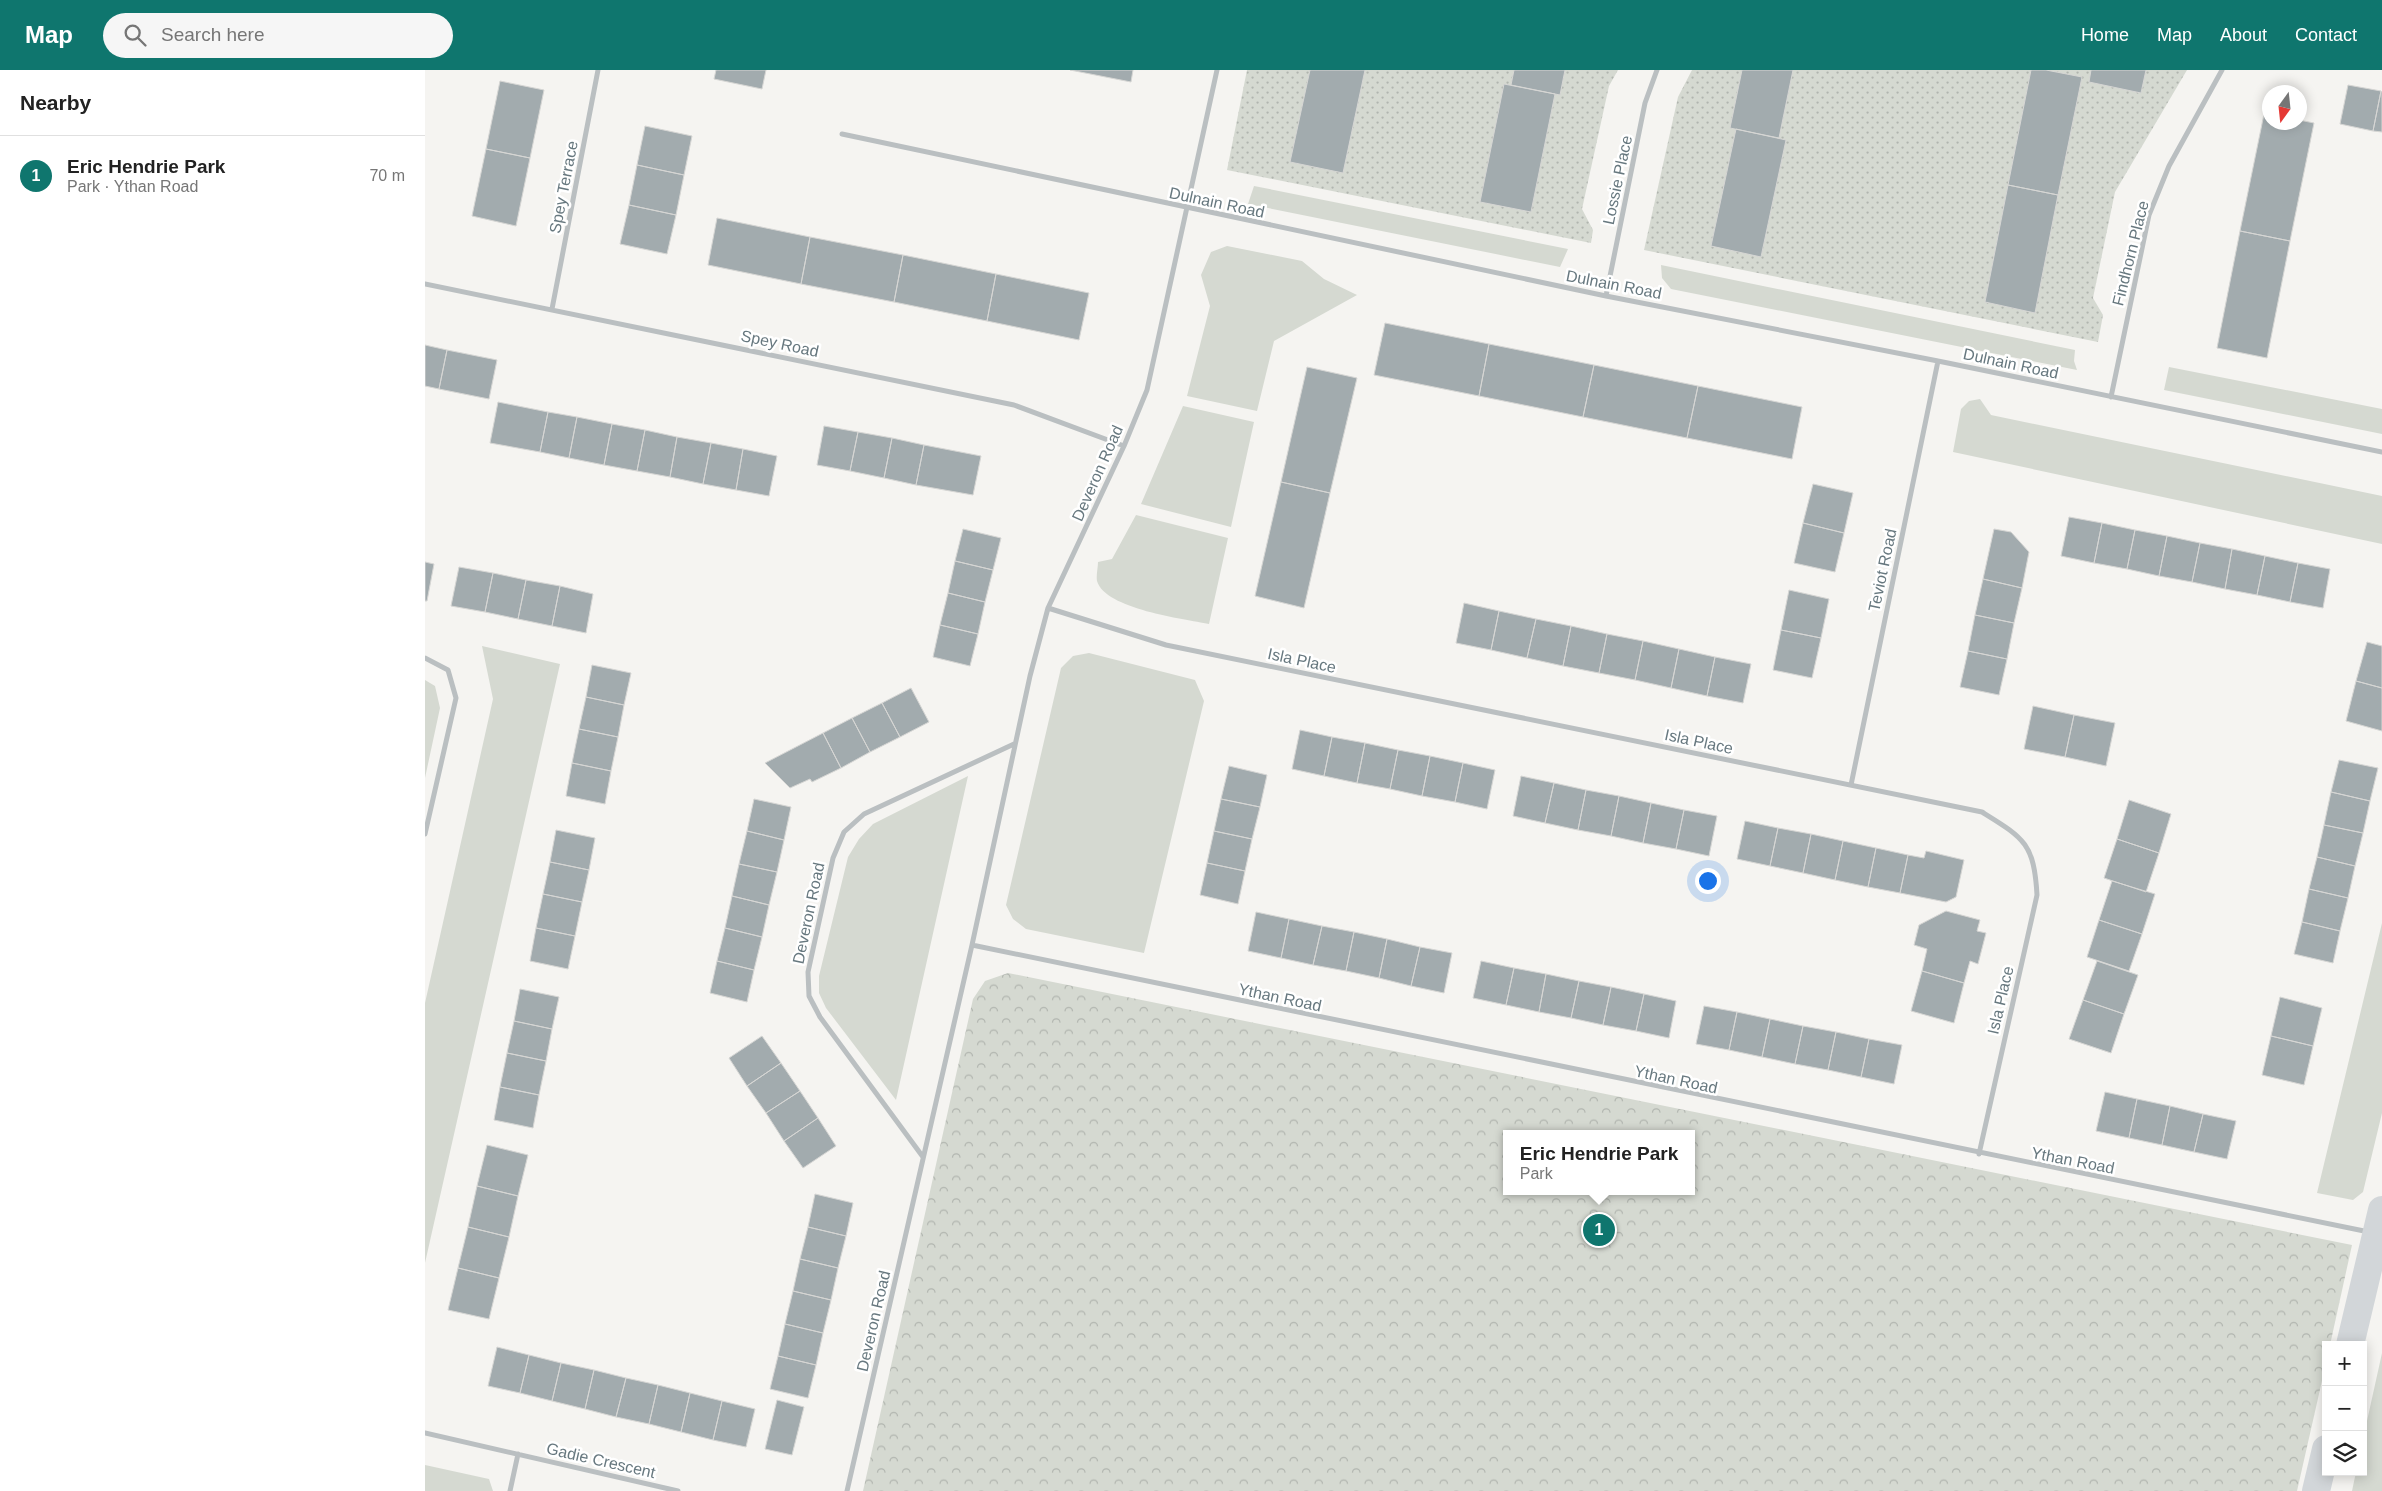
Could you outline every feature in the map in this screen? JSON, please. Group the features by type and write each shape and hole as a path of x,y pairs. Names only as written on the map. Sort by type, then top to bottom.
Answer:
{"street":[{"name":"Spey Terrace","path":"552,309 598,70"},
{"name":"Deveron Road","path":"847,1491 972,945 1014,744 1048,608 1124,446 1147,390 1217,70"},
{"name":"Lossie Place","path":"1606,296 1645,103 1657,70"},
{"name":"Findhorn Place","path":"2111,397 2149,215 2169,166 2222,70"},
{"name":"Dulnain Road","path":"842,134 1606,296 1938,361 2382,452"},
{"name":"Spey Road","path":"425,284 1014,405 1124,446"},
{"name":"Teviot Road","path":"1851,785 1938,361"},
{"name":"Isla Place","path":"1048,608 1166,645 1982,812 2007,827 2027,845 2035,870 2037,894 1979,1154"},
{"path":"425,658 448,670 456,698 425,834"},
{"name":"Deveron Road","path":"923,1157 820,1017 809,996 808,972 833,858 843,832 864,814 1014,744"},
{"name":"Ythan Road","path":"972,945 1979,1154 2379,1222"},
{"path":"2351,1341 2379,1222"},
{"name":"Gadie Crescent","path":"425,1433 678,1491"},
{"path":"510,1491 518,1454"},
{"path":"2316,1491 2322,1466"}],"green space":[{"path":"1247,70 1618,70 1609,86 1582,209 1593,230 1591,243 1227,170"},
{"path":"1692,70 2187,70 2115,192 2093,298 2103,315 2098,342 1644,250 1678,97"},
{"path":"1254,186 1568,249 1560,267 1248,204"},
{"path":"1227,246 1302,261 1324,279 1357,295 1274,341 1257,411 1187,396 1210,306 1201,275 1211,252"},
{"path":"1661,265 2075,350 2074,361 2077,370 1671,289 1662,278"},
{"path":"2169,367 2382,409 2382,434 2164,390"},
{"path":"1980,399 1991,415 2382,496 2382,544 1953,452 1961,409 1969,401"},
{"path":"1183,406 1254,422 1231,527 1141,504"},
{"path":"1136,515 1228,538 1209,624 1165,616 1129,606 1103,591 1097,581 1098,562 1112,559"},
{"path":"482,646 560,664 425,1263 425,1003 493,699"},
{"path":"1089,653 1195,680 1204,701 1144,953 1026,929 1013,919 1006,905 1061,668 1073,656"},
{"path":"425,680 435,686 440,708 425,778"},
{"path":"968,776 896,1100 826,1008 819,993 819,976 848,857 859,839 873,824"},
{"path":"2382,923 2382,1113 2363,1192 2353,1200 2317,1193"},
{"path":"1008,973 2352,1245 2331,1341 2322,1341 2322,1381 2297,1491 863,1491 973,999 985,981"},
{"path":"2382,1353 2382,1491 2352,1491 2355,1476 2367,1476 2367,1421"},
{"path":"425,1465 489,1479 493,1491 425,1491"}],"building":[{"path":"716,70 766,70 762,89 714,79"},
{"path":"1070,70 1133,70 1131,82"},
{"path":"1310,70 1365,70 1343,173 1290,162"},
{"path":"1514,70 1565,70 1560,95 1511,85"},
{"path":"1742,70 1793,70 1779,138 1730,128"},
{"path":"2031,70 2046,70 2082,77 2058,195 2008,185"},
{"path":"2091,70 2146,70 2141,93 2089,82"},
{"path":"500,81 544,90 530,158 486,149"},
{"path":"1504,84 1555,94 1531,212 1480,202"},
{"path":"2348,85 2381,91 2373,131 2340,124"},
{"path":"2382,92 2382,132 2373,131"},
{"path":"2307,122 2314,123 2290,241 2240,231 2262,124 2262,130 2307,130"},
{"path":"645,126 692,136 684,175 637,165"},
{"path":"1736,129 1786,140 1761,257 1711,246"},
{"path":"486,149 530,158 516,226 472,216"},
{"path":"637,165 684,175 676,215 629,205"},
{"path":"2008,185 2058,195 2035,313 1985,302"},
{"path":"629,205 676,215 667,254 620,244"},
{"path":"717,218 810,237 801,284 708,265"},
{"path":"2240,231 2290,241 2267,358 2217,348"},
{"path":"810,237 903,255 894,302 801,284"},
{"path":"903,255 996,274 987,321 894,302"},
{"path":"996,274 1089,293 1079,340 987,321"},
{"path":"1385,323 1489,344 1479,396 1374,375"},
{"path":"1489,344 1594,365 1583,417 1479,396"},
{"path":"425,345 447,350 439,389 425,386"},
{"path":"447,350 497,360 489,399 439,389"},
{"path":"1594,365 1698,386 1687,438 1583,417"},
{"path":"1307,367 1357,378 1330,493 1281,482"},
{"path":"1698,386 1802,407 1792,459 1687,438"},
{"path":"498,402 548,412 540,452 490,443"},
{"path":"548,412 577,417 569,458 540,452"},
{"path":"577,417 612,424 604,465 569,458"},
{"path":"612,424 645,430 637,471 604,465"},
{"path":"824,426 858,432 850,471 817,465"},
{"path":"645,430 677,437 670,477 637,471"},
{"path":"858,432 892,438 884,478 850,471"},
{"path":"677,437 711,443 703,484 670,477"},
{"path":"892,438 924,445 916,485 884,478"},
{"path":"711,443 743,449 736,490 703,484"},
{"path":"924,445 981,456 973,495 916,485"},
{"path":"743,449 777,456 769,496 736,490"},
{"path":"1281,482 1330,493 1304,608 1255,596"},
{"path":"1813,484 1853,493 1844,533 1803,523"},
{"path":"2069,517 2102,523 2094,563 2061,556"},
{"path":"1803,523 1844,533 1835,572 1794,563"},
{"path":"2102,523 2135,530 2127,569 2094,563"},
{"path":"963,529 1001,538 993,570 955,561"},
{"path":"1994,529 2011,532 2029,552 2022,588 1983,579"},
{"path":"2135,530 2167,536 2159,576 2127,569"},
{"path":"2167,536 2200,543 2192,582 2159,576"},
{"path":"2200,543 2232,549 2225,589 2192,582"},
{"path":"2232,549 2265,556 2257,595 2225,589"},
{"path":"2265,556 2298,563 2290,602 2257,595"},
{"path":"955,561 993,570 985,602 948,593"},
{"path":"425,562 434,564 427,601 425,601"},
{"path":"2298,563 2330,569 2323,608 2290,602"},
{"path":"459,567 493,573 485,612 451,606"},
{"path":"493,573 526,580 518,619 485,612"},
{"path":"1983,579 2022,588 2014,623 1975,615"},
{"path":"526,580 560,586 552,626 518,619"},
{"path":"560,586 593,594 586,633 552,626"},
{"path":"1789,590 1829,599 1821,638 1781,630"},
{"path":"948,593 985,602 978,634 940,625"},
{"path":"1464,603 1499,611 1491,650 1456,643"},
{"path":"1499,611 1536,619 1527,658 1491,650"},
{"path":"1975,615 2014,623 2007,659 1968,651"},
{"path":"1536,619 1571,626 1563,666 1527,658"},
{"path":"940,625 978,634 970,666 933,657"},
{"path":"1571,626 1607,634 1599,673 1563,666"},
{"path":"1781,630 1821,638 1812,678 1773,670"},
{"path":"1607,634 1643,641 1635,680 1599,673"},
{"path":"1643,641 1679,649 1671,688 1635,680"},
{"path":"2367,642 2382,646 2382,688 2356,681"},
{"path":"1679,649 1715,657 1707,696 1671,688"},
{"path":"1968,651 2007,659 1999,695 1960,687"},
{"path":"1715,657 1751,664 1743,703 1707,696"},
{"path":"592,665 631,673 624,705 586,697"},
{"path":"2356,681 2382,688 2382,731 2346,721"},
{"path":"911,688 929,722 900,737 882,703"},
{"path":"586,697 624,705 618,737 579,729"},
{"path":"882,703 900,737 870,752 852,718"},
{"path":"2033,706 2074,715 2065,757 2024,749"},
{"path":"2074,715 2115,723 2106,766 2065,757"},
{"path":"852,718 870,752 841,768 823,733"},
{"path":"579,729 618,737 611,771 572,763"},
{"path":"1300,730 1332,737 1324,776 1292,769"},
{"path":"823,733 841,768 812,782 810,779 790,788 765,763"},
{"path":"1332,737 1365,743 1357,783 1324,776"},
{"path":"1365,743 1398,750 1390,789 1357,783"},
{"path":"1398,750 1430,756 1422,796 1390,789"},
{"path":"1430,756 1463,763 1455,802 1422,796"},
{"path":"2339,760 2378,768 2370,801 2331,792"},
{"path":"572,763 611,771 605,804 566,796"},
{"path":"1463,763 1495,770 1487,809 1455,802"},
{"path":"1229,766 1267,775 1260,807 1221,799"},
{"path":"1521,776 1554,783 1545,823 1513,816"},
{"path":"1554,783 1586,790 1578,830 1545,823"},
{"path":"1586,790 1619,796 1611,836 1578,830"},
{"path":"2331,792 2370,801 2363,833 2324,825"},
{"path":"1619,796 1651,803 1643,843 1611,836"},
{"path":"754,799 791,807 784,840 747,831"},
{"path":"1221,799 1260,807 1252,839 1214,831"},
{"path":"2129,800 2171,814 2159,853 2117,839"},
{"path":"1651,803 1684,810 1676,849 1643,843"},
{"path":"1684,810 1717,816 1709,856 1676,849"},
{"path":"1745,821 1778,828 1770,866 1737,859"},
{"path":"2324,825 2363,833 2355,866 2317,857"},
{"path":"1778,828 1811,834 1803,873 1770,866"},
{"path":"556,830 595,838 589,870 550,862"},
{"path":"747,831 784,840 777,872 739,864"},
{"path":"1214,831 1252,839 1245,871 1207,863"},
{"path":"1811,834 1843,841 1835,880 1803,873"},
{"path":"2117,839 2159,853 2146,892 2104,878"},
{"path":"1843,841 1876,848 1868,887 1835,880"},
{"path":"1876,848 1908,855 1900,893 1868,887"},
{"path":"1926,851 1964,860 1956,897 1946,902 1900,893 1908,855 1924,858"},
{"path":"2317,857 2355,866 2348,898 2309,889"},
{"path":"550,862 589,870 582,902 543,894"},
{"path":"1207,863 1245,871 1238,904 1200,895"},
{"path":"739,864 777,872 769,905 732,896"},
{"path":"2112,881 2155,894 2142,934 2099,920"},
{"path":"2309,889 2348,898 2340,931 2302,922"},
{"path":"543,894 582,902 575,936 536,928"},
{"path":"732,896 769,905 762,937 725,928"},
{"path":"1946,911 1980,920 1977,931 1986,933 1978,964 1970,961 1964,983 1922,971 1927,949 1914,945 1919,925"},
{"path":"1256,912 1289,919 1281,958 1248,951"},
{"path":"1289,919 1322,926 1313,965 1281,958"},
{"path":"2099,920 2142,934 2129,971 2087,957"},
{"path":"2302,922 2340,931 2333,963 2294,954"},
{"path":"1322,926 1354,932 1346,971 1313,965"},
{"path":"536,928 575,936 568,969 530,961"},
{"path":"725,928 762,937 754,970 717,961"},
{"path":"1354,932 1387,939 1379,978 1346,971"},
{"path":"1387,939 1420,947 1411,986 1379,978"},
{"path":"1420,947 1452,953 1444,993 1411,986"},
{"path":"717,961 754,970 747,1002 710,993"},
{"path":"1481,961 1514,968 1506,1005 1473,998"},
{"path":"2097,961 2138,975 2124,1014 2083,1000"},
{"path":"1514,968 1546,974 1539,1012 1506,1005"},
{"path":"1922,971 1964,983 1954,1023 1911,1011"},
{"path":"1546,974 1579,981 1571,1018 1539,1012"},
{"path":"1579,981 1611,987 1603,1025 1571,1018"},
{"path":"1611,987 1644,994 1636,1031 1603,1025"},
{"path":"520,989 559,997 552,1029 514,1021"},
{"path":"1644,994 1676,1001 1669,1038 1636,1031"},
{"path":"2280,997 2322,1008 2313,1046 2271,1036"},
{"path":"2083,1000 2124,1014 2111,1053 2069,1039"},
{"path":"1704,1006 1737,1012 1729,1050 1696,1044"},
{"path":"1737,1012 1770,1019 1762,1057 1729,1050"},
{"path":"1770,1019 1803,1026 1795,1064 1762,1057"},
{"path":"514,1021 552,1029 546,1061 507,1053"},
{"path":"1803,1026 1836,1032 1828,1070 1795,1064"},
{"path":"1836,1032 1869,1039 1861,1077 1828,1070"},
{"path":"762,1036 781,1063 747,1086 729,1058"},
{"path":"2271,1036 2313,1046 2304,1085 2262,1075"},
{"path":"1869,1039 1902,1045 1894,1084 1861,1077"},
{"path":"507,1053 546,1061 539,1095 500,1087"},
{"path":"781,1063 800,1091 766,1113 747,1086"},
{"path":"500,1087 539,1095 533,1128 494,1120"},
{"path":"800,1091 818,1118 784,1141 766,1113"},
{"path":"2105,1092 2137,1099 2129,1138 2096,1131"},
{"path":"2137,1099 2170,1106 2162,1145 2129,1138"},
{"path":"2170,1106 2203,1114 2194,1152 2162,1145"},
{"path":"2203,1114 2236,1121 2227,1159 2194,1152"},
{"path":"818,1118 836,1146 803,1168 784,1141"},
{"path":"487,1145 528,1155 518,1196 477,1186"},
{"path":"477,1186 518,1196 509,1237 468,1227"},
{"path":"815,1194 853,1203 846,1236 808,1227"},
{"path":"468,1227 509,1237 499,1278 458,1268"},
{"path":"808,1227 846,1236 838,1268 800,1259"},
{"path":"800,1259 838,1268 831,1300 793,1291"},
{"path":"458,1268 499,1278 489,1319 448,1310"},
{"path":"793,1291 831,1300 823,1333 785,1324"},
{"path":"785,1324 823,1333 816,1365 778,1356"},
{"path":"497,1347 529,1355 520,1393 488,1386"},
{"path":"529,1355 561,1363 552,1401 520,1393"},
{"path":"778,1356 816,1365 808,1398 770,1389"},
{"path":"561,1363 594,1370 585,1409 552,1401"},
{"path":"594,1370 626,1378 616,1417 585,1409"},
{"path":"626,1378 658,1385 649,1424 616,1417"},
{"path":"658,1385 690,1393 681,1432 649,1424"},
{"path":"690,1393 722,1401 713,1440 681,1432"},
{"path":"777,1400 804,1407 792,1455 765,1449"},
{"path":"722,1401 755,1409 746,1447 713,1440"}],"place":[{"name":"Eric Hendrie Park","path":"1599,1230"}]}
